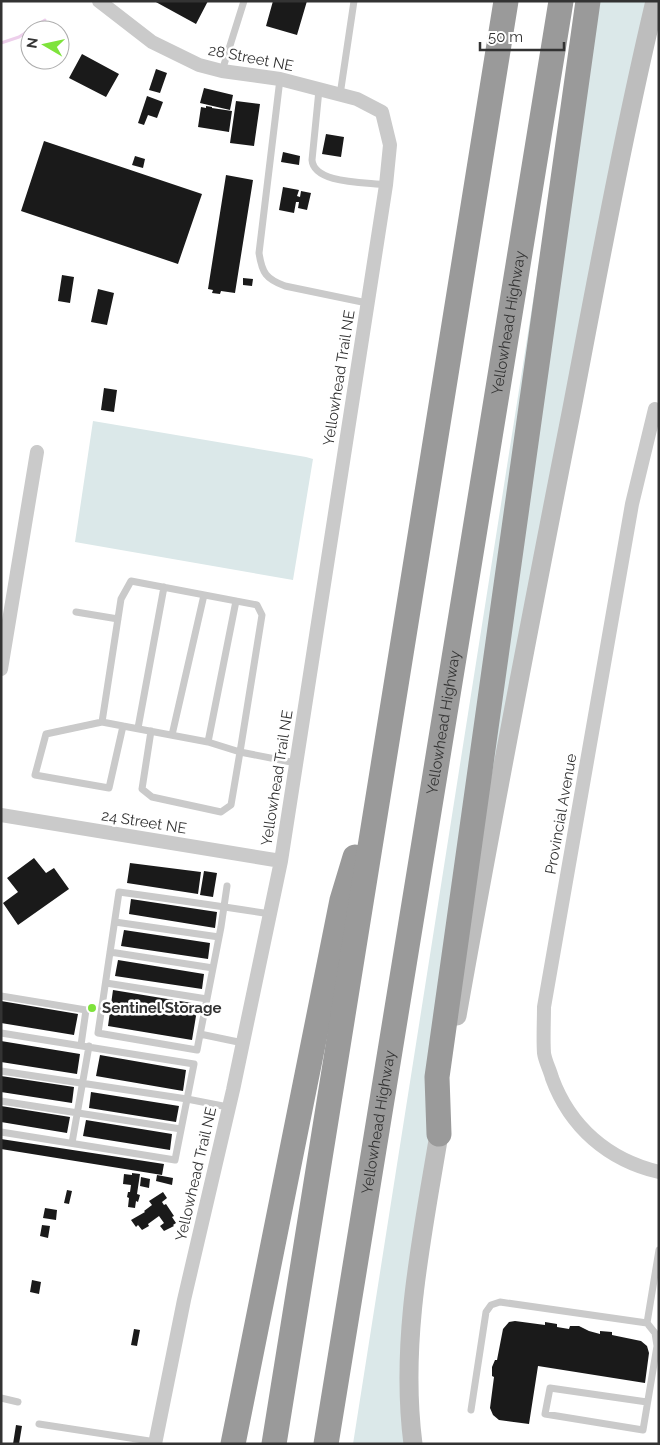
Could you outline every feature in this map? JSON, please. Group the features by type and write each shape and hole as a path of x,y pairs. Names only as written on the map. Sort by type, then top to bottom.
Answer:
{"highway":[{"path":"474,200 481,58 488,1"},
{"path":"274,1444 506,1"},
{"name":"Yellowhead Highway","path":"326,1444 561,1"},
{"path":"439,1134 437,1077 588,1"},
{"path":"233,1444 342,900 383,766"}],"main road":[{"path":"413,1444 410,1412 410,1332 454,1032 491,825 634,88 655,1"}],"street":[{"name":"28 Street NE","path":"99,1 152,42 199,64 222,71 280,79 357,99 382,112"},
{"name":"Yellowhead Trail NE","path":"156,1443 184,1300 271,914 281,861 386,184 390,145 382,112"},
{"name":"Provincial Avenue","path":"659,395 630,513 545,998 544,1026 544,1054 559,1098 572,1117 602,1147 618,1158 659,1172"},
{"path":"1,669 37,452"},
{"name":"24 Street NE","path":"1,815 281,861"}],"lane":[{"path":"222,71 244,1"},
{"path":"340,95 354,1"},
{"path":"280,79 259,253 264,272 274,282 284,286 367,303"},
{"path":"319,90 312,160 316,171 328,178 386,184"},
{"path":"102,722 121,599 131,581 257,604 262,615 231,804 221,812 152,796 142,789 152,731"},
{"path":"138,728 164,587"},
{"path":"172,735 204,595"},
{"path":"208,742 236,601"},
{"path":"76,612 118,619"},
{"path":"123,726 109,788 34,775 46,734 102,722 208,742 240,752 296,763"},
{"path":"1,1132 175,1160 219,937 227,886"},
{"path":"197,1050 98,1033 120,892 271,914"},
{"path":"115,922 219,937"},
{"path":"110,952 213,968"},
{"path":"106,983 207,999"},
{"path":"1,996 86,1010 82,1083 72,1144"},
{"path":"1,1033 194,1064"},
{"path":"200,1034 242,1043"},
{"path":"1,1070 228,1107"},
{"path":"1,1101 180,1130"},
{"path":"647,1323 659,1250"},
{"path":"471,1410 486,1312 491,1305 500,1302 647,1323 655,1333 657,1346 643,1430 545,1414 550,1388 647,1402"},
{"path":"1,1398 18,1402"},
{"path":"39,1424 156,1443"}],"shaded area":[{"path":"598,1 649,1 482,827"},
{"path":"556,155 512,475 407,1444 353,1444"},
{"path":"93,421 313,459 293,580 75,542"}],"building":[{"path":"154,1 208,1 196,24"},
{"path":"273,1 307,1 297,35 266,26"},
{"path":"82,54 119,74 106,97 69,78"},
{"path":"156,69 167,73 160,93 149,90"},
{"path":"204,88 233,95 230,110 200,103"},
{"path":"147,96 163,102 157,118 148,115 144,125 138,123"},
{"path":"236,101 260,104 254,146 230,143"},
{"path":"206,106 232,111 229,132 198,127 201,107 206,108"},
{"path":"326,134 344,137 341,157 322,154"},
{"path":"44,141 202,194 178,264 21,211"},
{"path":"283,152 300,156 299,165 281,162"},
{"path":"135,156 145,159 143,168 132,165"},
{"path":"226,175 253,180 235,293 221,291 220,294 212,293 213,290 208,289"},
{"path":"283,187 299,190 297,196 300,197 301,191 311,193 307,210 298,208 299,202 296,202 294,213 279,210"},
{"path":"62,275 74,277 70,303 58,301"},
{"path":"243,278 253,279 252,286 243,285"},
{"path":"98,289 114,293 107,325 91,322"},
{"path":"104,388 117,390 114,412 101,410"},
{"path":"34,858 46,873 54,868 69,889 18,925 3,903 18,892 7,878"},
{"path":"130,863 201,872 198,894 127,883"},
{"path":"204,871 217,873 213,897 200,895"},
{"path":"131,899 217,912 215,928 129,914"},
{"path":"124,930 210,943 208,959 121,946"},
{"path":"118,960 204,974 202,989 115,976"},
{"path":"113,990 198,1004 192,1040 108,1026"},
{"path":"1,1001 78,1014 74,1035 1,1023"},
{"path":"1,1041 80,1054 77,1074 1,1062"},
{"path":"100,1055 186,1070 183,1091 96,1076"},
{"path":"1,1076 74,1087 72,1103 1,1092"},
{"path":"91,1092 179,1106 176,1122 89,1108"},
{"path":"1,1106 70,1117 67,1133 1,1122"},
{"path":"86,1120 172,1134 170,1150 83,1136"},
{"path":"1,1139 164,1164 162,1175 1,1149"},
{"path":"132,1173 140,1174 137,1194 140,1195 138,1202 136,1201 135,1208 128,1207 129,1198 127,1197 131,1185 123,1184 124,1174 132,1175"},
{"path":"157,1175 173,1178 172,1185 156,1181"},
{"path":"141,1177 150,1179 149,1188 140,1186"},
{"path":"67,1190 72,1191 69,1204 64,1203"},
{"path":"163,1192 167,1198 162,1202 164,1205 166,1204 174,1216 172,1217 176,1223 174,1226 164,1231 160,1226 164,1223 159,1216 142,1230 138,1225 136,1227 131,1220 145,1212 152,1205 149,1201"},
{"path":"45,1208 57,1210 56,1220 43,1218"},
{"path":"42,1225 50,1226 48,1238 40,1236"},
{"path":"32,1280 41,1282 39,1294 30,1292"},
{"path":"509,1322 545,1325 545,1322 569,1329 570,1326 579,1326 600,1334 600,1331 612,1332 612,1335 641,1341 647,1346 649,1353 645,1383 538,1366 529,1424 499,1420 493,1415 490,1408 494,1377 492,1376 492,1367 495,1360 497,1360 503,1329"},
{"path":"134,1329 140,1330 137,1346 131,1345"},
{"path":"16,1425 22,1426 19,1444 13,1444"}],"waterway":[{"path":"1,43 20,36"}],"place":[{"name":"Sentinel Storage","path":"92,1008"}]}
